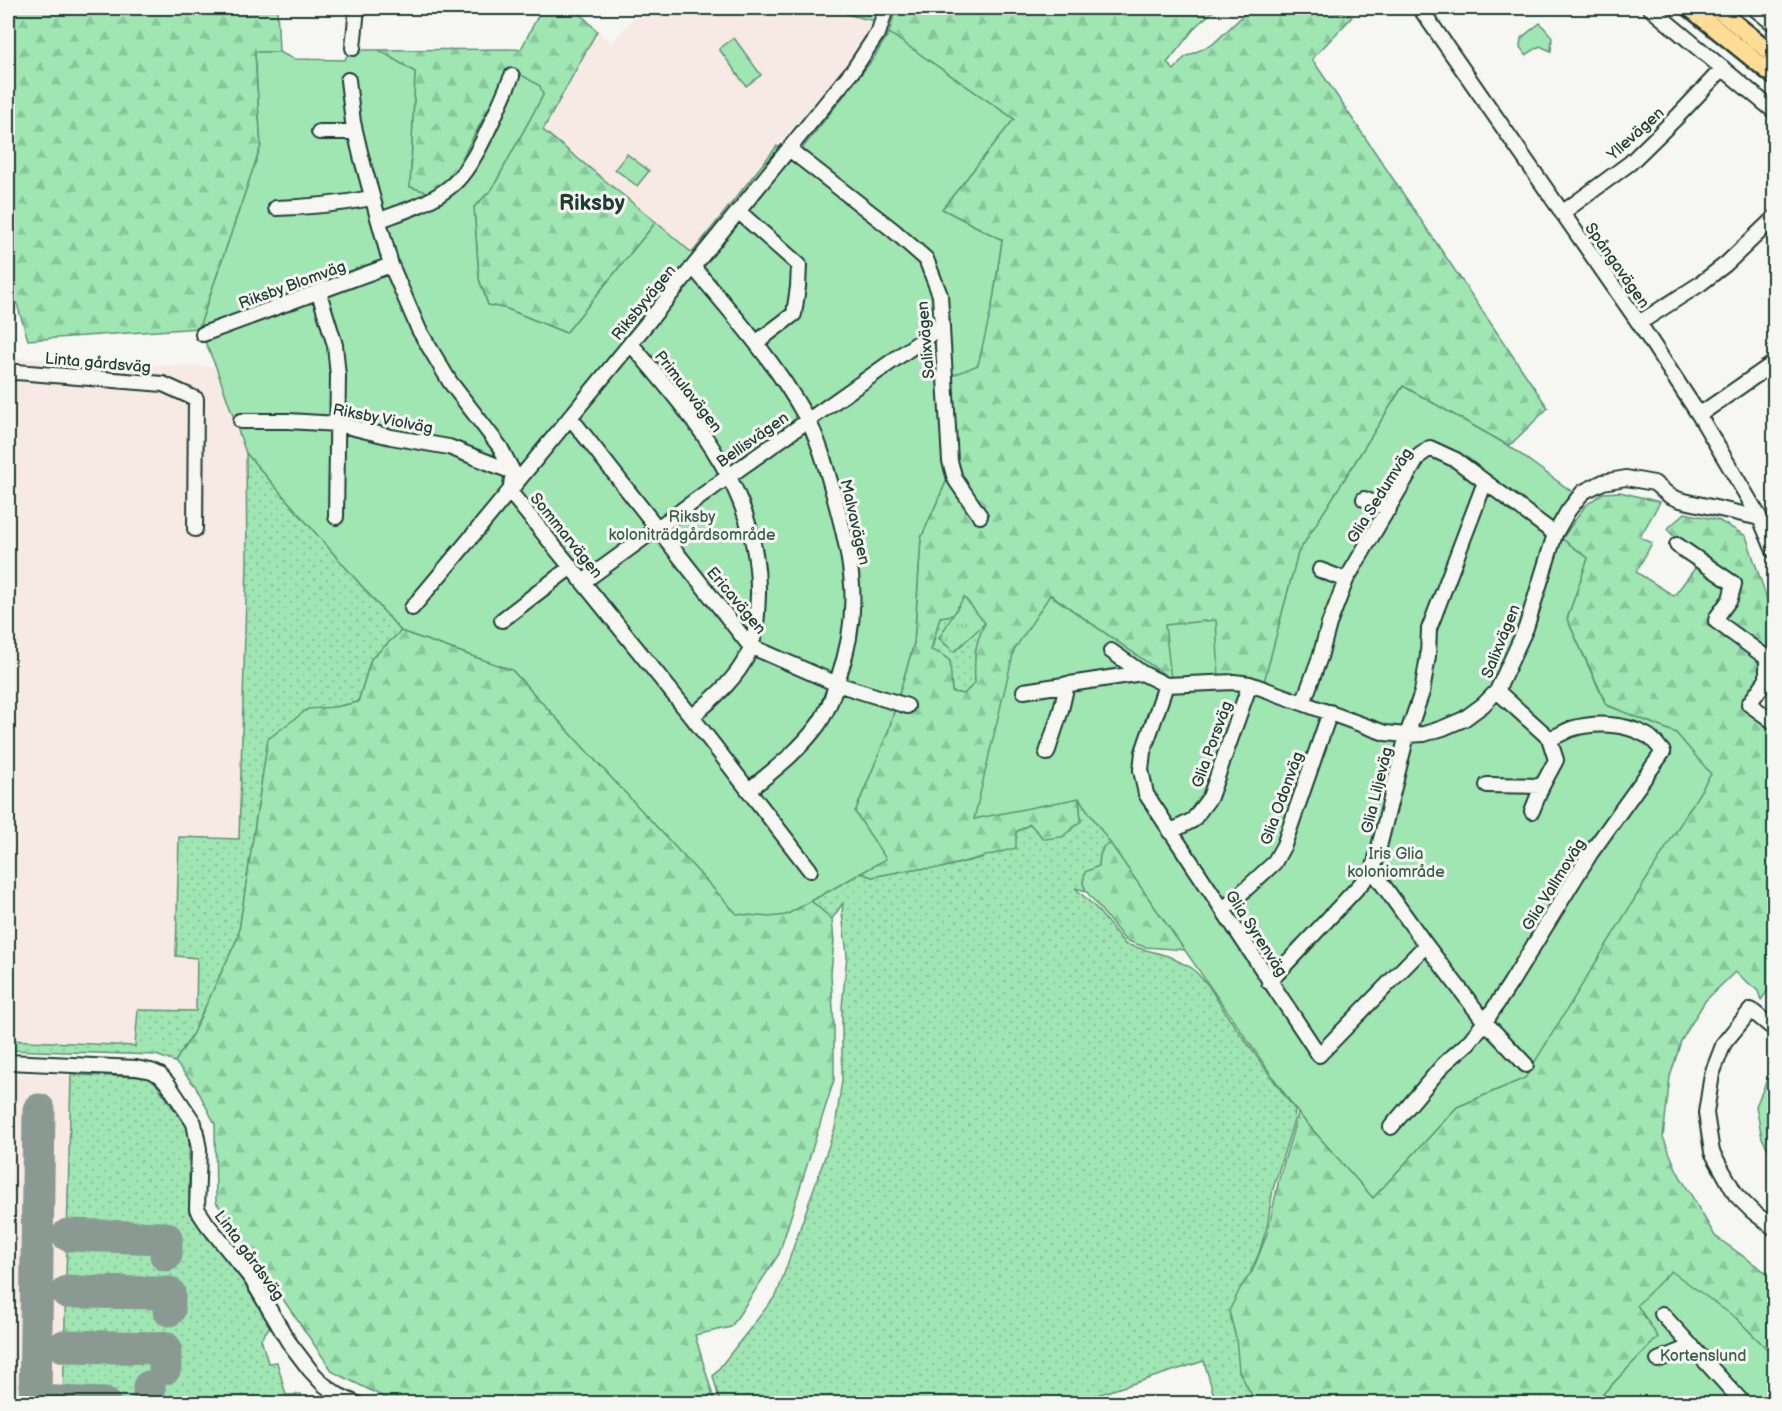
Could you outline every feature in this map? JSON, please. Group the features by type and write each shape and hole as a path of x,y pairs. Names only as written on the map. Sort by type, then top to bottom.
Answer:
{"main road":[{"path":"1690,8 1774,76"},
{"path":"1716,8 1774,55"}],"street":[{"path":"353,48 357,8"},
{"name":"Riksbyvägen","path":"412,608 510,492 789,149 860,59 879,31 886,8"},
{"name":"Spångavägen","path":"1420,8 1700,415 1760,518 1774,551"},
{"path":"1650,8 1774,111"},
{"path":"1754,8 1774,24"},
{"name":"Yllevägen","path":"1562,213 1630,163 1723,68"},
{"path":"380,220 433,199 452,186 466,171 512,76"},
{"path":"348,80 355,132 372,198 391,265 418,330 450,382 500,447 513,472"},
{"path":"319,132 355,132"},
{"name":"Salixvägen","path":"789,149 893,230 926,259 939,295 950,461 955,479 980,516"},
{"path":"276,207 319,206 372,198"},
{"path":"738,211 799,266 794,314 757,342"},
{"path":"1638,324 1700,284 1726,264 1774,218"},
{"name":"Riksby Blomväg","path":"203,334 391,265"},
{"name":"Malvavägen","path":"693,267 757,342 808,420 818,441 847,543 851,569 852,617 845,660 830,704 820,722 794,753 749,790"},
{"path":"319,293 335,345 338,376 336,517"},
{"name":"Bellisvägen","path":"583,582 942,326"},
{"name":"Primulavägen","path":"631,344 693,420 729,476 755,548 758,587 757,626 746,657 728,684 692,717"},
{"path":"1700,415 1774,363"},
{"name":"Linta gårdsväg","path":"8,373 163,384 196,399 195,530"},
{"name":"Ericavägen","path":"570,417 750,646 837,684 907,706"},
{"name":"Riksby Violväg","path":"242,422 288,421 338,424 449,447 513,472"},
{"name":"Glia Sedumväg","path":"1303,703 1346,580 1419,456 1430,448 1456,460 1555,534"},
{"name":"Sommarvägen","path":"513,472 510,492 692,717 810,870"},
{"name":"Salixvägen","path":"1110,651 1142,673 1166,685 1234,682 1250,684 1385,733 1424,734 1464,719 1497,691 1526,628 1555,534 1568,511 1583,492 1603,482 1626,478 1654,483 1670,496 1680,500 1760,518"},
{"name":"Glia Liljeväg","path":"1373,871 1407,735 1422,692 1428,656 1429,628 1485,482"},
{"path":"1364,499 1389,509"},
{"path":"1677,545 1734,584 1730,599 1716,621 1767,658 1767,679 1749,704 1774,722"},
{"path":"502,620 571,567"},
{"path":"1320,570 1346,580"},
{"path":"1024,691 1142,673"},
{"path":"1047,753 1067,684"},
{"name":"Glia Porsväg","path":"1170,832 1193,820 1210,797 1250,684"},
{"name":"Glia Syrenväg","path":"1166,685 1143,752 1141,770 1146,794 1319,1055 1426,945"},
{"path":"1497,691 1549,738 1556,760 1532,811"},
{"name":"Glia Odonväg","path":"1223,910 1274,863 1284,845 1330,712"},
{"name":"Glia Vallmoväg","path":"1391,1127 1444,1064 1468,1043 1485,1022 1590,854 1663,752 1648,735 1624,727 1599,724 1572,729 1549,738"},
{"path":"1487,785 1542,786"},
{"path":"1269,982 1373,871 1485,1022 1526,1065"},
{"path":"1774,1029 1751,1010 1724,1043 1713,1074 1706,1113 1712,1152 1736,1195 1774,1227"},
{"name":"Linta gårdsväg","path":"8,1062 136,1068 151,1071 160,1076 194,1123 199,1149 197,1209 250,1278 288,1341 310,1370 338,1395 357,1404"},
{"path":"1662,1314 1744,1404"},
{"path":"1658,1360 1692,1346"}],"shaded area":[{"path":"642,8 838,8 846,14 875,21 867,41 777,146 692,253 543,130 597,31 612,44"},
{"path":"8,358 216,367 246,453 247,564 239,839 180,837 176,956 198,957 196,1012 136,1046 8,1040"},
{"path":"8,1073 151,1077 189,1130 189,1403 8,1403"}],"green space":[{"path":"8,8 277,8 279,52 255,52 261,146 199,328 28,340 17,304 8,293"},
{"path":"542,8 575,8 597,31 543,130 656,222 566,333 507,309 488,305 479,279 474,207 492,189 543,95 510,69 453,175 430,193 410,187 415,72 377,58 379,50 521,49"},
{"path":"838,8 878,8 875,21 846,14"},
{"path":"896,8 1217,8 1197,25 1167,63 1174,70 1185,57 1213,44 1251,8 1328,8 1352,17 1312,59 1548,408 1509,446 1403,386 1298,553 1264,683 1219,678 1172,680 1051,595 975,818 1079,798 1081,821 1062,837 1044,839 1030,824 1016,832 1016,848 941,868 913,869 872,877 861,873 885,859 855,812 888,732 914,643 921,538 956,459 951,375 992,306 1002,240 942,209 1014,119 889,33","holes":["964,613 985,623 975,652 975,683 964,694 952,692 950,661 931,650 940,617"]},
{"path":"1540,23 1552,37 1551,51 1540,46 1526,55 1520,47 1521,38"},
{"name":"Riksby koloniträdgårdsområde","path":"889,33 1014,119 942,209 1002,240 992,306 978,365 951,376 956,459 921,538 914,643 888,732 855,812 886,859 786,915 769,917 737,914 512,670 401,631 246,453 216,367 199,328 261,146 255,52 279,52 294,59 345,60 349,50 379,50 415,72 410,187 430,193 453,175 510,68 540,86 543,95 492,189 474,207 479,279 488,305 507,309 566,333 656,222 692,253 777,146 908,235 801,150 873,59"},
{"path":"734,38 761,75 746,86 719,49"},
{"path":"627,154 649,171 637,186 615,169"},
{"name":"Iris Glia koloniområde","path":"1403,386 1509,446 1575,494 1547,533 1562,539 1588,558 1567,619 1606,705 1676,733 1711,774 1525,1078 1457,1107 1373,1198 1298,1113 1079,798 974,819 1014,650 1050,595 1171,679 1165,625 1216,620 1219,678 1245,675 1264,682 1298,553"},
{"path":"246,453 401,631 371,659 358,702 335,707 268,739 238,937 192,1035 175,1062 156,1055 8,1050 8,1040 135,1046 138,1010 196,1011 197,958 176,956 179,837 239,839 247,564"},
{"path":"1620,492 1660,502 1640,537 1652,543 1636,572 1674,596 1699,563 1667,529 1685,513 1718,520 1746,536 1774,620 1774,686 1768,684 1756,701 1774,714 1774,982 1761,1000 1758,991 1735,972 1705,1001 1681,1041 1670,1077 1663,1137 1677,1171 1715,1236 1774,1276 1774,1356 1736,1318 1658,1337 1603,1394 1613,1403 1256,1403 1239,1371 1236,1338 1229,1311 1253,1270 1268,1231 1279,1179 1298,1113 1373,1198 1457,1107 1525,1078 1676,733 1607,705 1567,619 1588,558 1562,539 1585,506 1603,493"},
{"path":"964,597 985,623 954,652 939,638"},
{"path":"964,613 985,623 975,652 975,683 964,694 952,692 951,681 931,651 940,617"},
{"path":"401,631 512,670 737,913 785,915 811,901 832,919 834,1080 779,1254 731,1327 695,1335 715,1403 396,1403 333,1372 216,1202 215,1124 196,1087 175,1062 192,1035 238,937 268,739 308,709 358,702 371,659"},
{"path":"1079,798 1111,844 1104,846 1099,866 1083,883 1086,891 1075,888 1095,907 1125,944 1168,956 1192,968 1208,985 1295,1110 1273,1189 1267,1227 1251,1270 1239,1371 1256,1403 1216,1403 1204,1361 1069,1404 781,1404 778,1395 720,1403 713,1376 777,1294 835,1128 842,1080 842,1007 847,955 843,903 832,919 811,901 861,873 872,877 913,869 941,868 984,857 1030,824 1081,821"},
{"path":"1111,844 1185,950 1145,947 1125,940 1086,891 1083,883 1085,872 1099,866 1104,846"},
{"path":"71,1075 151,1077 189,1130 189,1213 244,1283 270,1326 261,1339 268,1363 277,1362 286,1395 301,1394 303,1403 63,1404"},
{"path":"1767,1080 1774,1092 1774,1160 1762,1138 1756,1106"},
{"name":"Kortenslund","path":"1671,1271 1736,1318 1774,1356 1774,1403 1613,1403 1603,1394 1658,1337 1637,1305"}],"taxiway":[{"path":"35,1404 39,1110"},
{"path":"68,1235 166,1238 166,1255"},
{"path":"67,1292 169,1293 169,1310"},
{"path":"64,1346 165,1348 165,1368"},
{"path":"149,1387 149,1404"},
{"path":"35,1401 105,1404"}],"district":[{"name":"Riksby","path":"592,202"}]}
